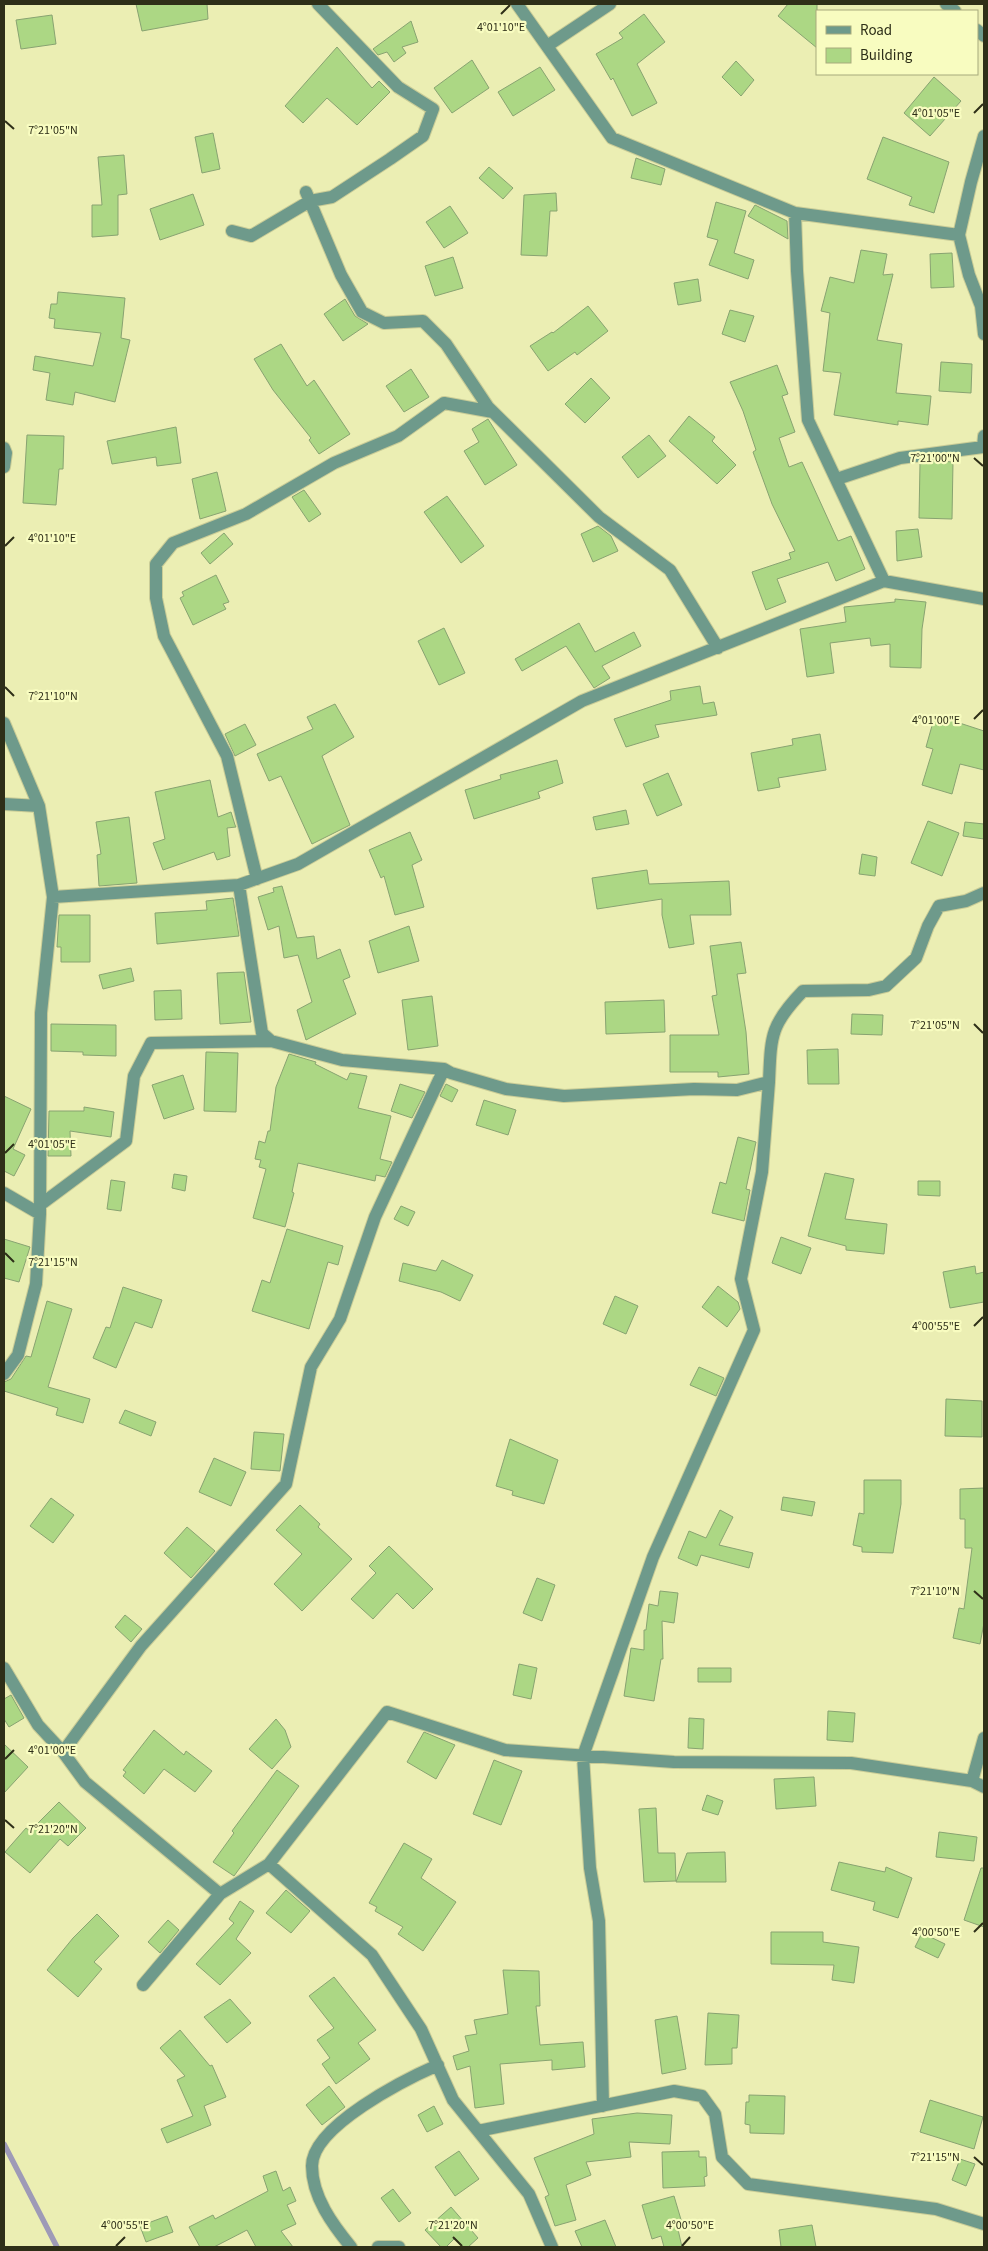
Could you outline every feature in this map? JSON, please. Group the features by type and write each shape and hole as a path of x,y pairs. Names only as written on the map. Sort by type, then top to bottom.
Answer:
{"street":[{"path":"232,231 252,236 308,196 332,197 423,136 433,109 398,87 318,4"},
{"path":"517,4 612,138 795,213 959,235"},
{"path":"547,46 610,4"},
{"path":"984,136 959,235 969,276 981,306 984,334"},
{"path":"308,196 341,275 362,312 384,322 423,321 446,344 493,412 599,518 670,570 718,648"},
{"path":"795,213 797,271 808,420 884,581"},
{"path":"257,879 227,756 164,636 156,598 156,564 173,543 246,514 334,463 398,436 444,404 493,412"},
{"path":"836,479 900,458 983,447 984,436"},
{"path":"4,448 6,453 4,467"},
{"path":"53,898 239,885 298,864 582,702 884,581 984,600"},
{"path":"4,723 39,806 53,898 41,1013 40,1210 36,1284 18,1355 4,1374"},
{"path":"4,804 39,806"},
{"path":"239,885 262,1033 271,1041"},
{"path":"603,2106 599,1921 590,1868 583,1756 653,1557 754,1330 741,1278 762,1172 771,1038 783,1011 803,991 869,990 886,986 916,958 928,926 939,906 966,901 984,893"},
{"path":"40,1210 126,1141 134,1076 151,1043 271,1041 342,1060 444,1069 450,1073 506,1088 564,1096 694,1089 737,1090 769,1082"},
{"path":"63,1752 141,1646 286,1484 311,1367 340,1319 375,1217 444,1069"},
{"path":"4,1193 40,1210"},
{"path":"4,1668 38,1725 63,1752 85,1782 220,1894"},
{"path":"144,1985 220,1894 269,1864 387,1712 505,1750 674,1762 851,1763 972,1781 984,1788"},
{"path":"972,1781 984,1738"},
{"path":"269,1864 372,1955 421,2029 453,2100 529,2194 552,2247"},
{"path":"351,2247 333,2225 323,2207 312,2166 316,2150 333,2128 402,2081 438,2065"},
{"path":"478,2132 674,2091 702,2096 715,2114 722,2157 748,2184 852,2199 936,2208 984,2224"},
{"path":"378,2247 399,2247"}],"building":[{"path":"136,4 207,4 208,19 142,31"},
{"path":"788,4 817,4 816,47 778,16"},
{"path":"644,14 665,42 637,64 657,103 632,116 613,78 611,80 596,54 623,38 619,33"},
{"path":"52,15 56,44 21,49 16,20"},
{"path":"411,21 418,42 402,47 406,53 394,62 387,52 378,55 373,49"},
{"path":"337,47 372,88 379,81 390,92 357,125 327,98 303,123 285,106"},
{"path":"472,60 489,88 452,113 434,88"},
{"path":"736,61 754,80 741,96 722,77"},
{"path":"540,67 555,90 513,116 498,92"},
{"path":"934,77 961,101 930,136 904,113"},
{"path":"213,133 220,169 202,173 195,137"},
{"path":"883,137 949,162 934,213 909,205 912,197 867,179"},
{"path":"124,155 127,194 118,195 118,235 92,237 92,205 102,205 98,157"},
{"path":"636,158 665,169 661,185 631,178"},
{"path":"489,167 513,188 503,199 479,178"},
{"path":"556,193 557,211 550,211 547,256 521,255 524,195"},
{"path":"193,194 204,225 160,240 150,209"},
{"path":"716,202 746,211 734,253 754,260 748,279 709,265 718,240 707,237"},
{"path":"755,205 787,221 788,239 748,216"},
{"path":"450,206 468,233 444,248 426,222"},
{"path":"861,250 887,254 883,275 893,274 877,340 902,344 896,393 931,396 928,425 898,421 898,425 834,415 841,373 823,371 830,313 821,311 830,277 854,283"},
{"path":"952,253 954,287 931,288 930,254"},
{"path":"453,257 463,288 435,296 425,266"},
{"path":"698,279 701,301 678,305 674,283"},
{"path":"58,292 125,298 121,338 130,340 115,402 75,392 73,405 46,400 50,373 33,370 35,356 93,366 101,333 54,328 55,319 49,318 51,304 57,304"},
{"path":"345,299 355,316 368,324 343,341 324,314"},
{"path":"588,306 608,331 577,355 575,352 548,371 530,346 553,333"},
{"path":"730,310 754,316 745,342 722,334"},
{"path":"281,344 307,386 314,380 350,434 319,454 309,440 311,438 273,390 254,359"},
{"path":"941,362 972,364 971,393 939,391"},
{"path":"777,365 788,394 782,396 795,432 779,438 789,467 802,462 838,541 851,536 865,569 836,581 828,562 777,579 786,602 766,610 752,572 791,559 789,553 795,551 772,504 753,452 756,450 743,411 730,382"},
{"path":"411,369 429,397 404,412 386,386"},
{"path":"591,378 610,398 585,423 565,404"},
{"path":"689,416 715,437 712,441 736,465 717,484 669,441"},
{"path":"488,419 517,465 485,485 464,451 479,442 472,429"},
{"path":"176,427 181,463 157,466 156,457 112,464 107,441"},
{"path":"27,435 64,436 63,469 59,469 56,505 23,503"},
{"path":"649,435 666,456 638,478 622,457"},
{"path":"939,461 953,462 952,519 919,518 920,464"},
{"path":"217,472 226,511 200,519 192,479"},
{"path":"304,490 321,514 309,522 292,497"},
{"path":"447,496 484,546 461,563 424,512"},
{"path":"598,526 611,536 618,551 593,562 581,534"},
{"path":"918,529 922,557 897,561 896,531"},
{"path":"224,533 233,544 210,564 201,553"},
{"path":"216,575 229,602 223,604 226,609 193,625 180,598 184,596 182,592"},
{"path":"895,599 926,602 922,629 921,668 890,667 890,644 871,646 870,638 830,643 834,673 807,677 800,629 846,622 844,607 895,602"},
{"path":"579,623 595,652 634,632 641,646 602,666 610,678 594,688 566,646 522,671 515,659"},
{"path":"444,628 465,673 439,685 418,641"},
{"path":"700,686 703,704 714,702 717,715 655,725 659,737 626,747 614,719 671,700 670,691"},
{"path":"335,704 354,737 322,756 350,825 312,844 281,776 269,781 257,754 313,729 307,717"},
{"path":"935,715 984,731 984,770 960,764 952,794 922,785 933,749 926,747"},
{"path":"245,724 256,745 235,756 225,734"},
{"path":"820,734 826,770 778,778 780,787 758,791 751,753 793,745 792,739"},
{"path":"557,760 563,783 538,792 540,798 474,819 465,790 501,779 500,775"},
{"path":"668,773 682,805 657,816 643,784"},
{"path":"210,780 218,817 231,812 236,827 227,828 230,856 217,860 214,852 163,870 153,843 165,839 155,792"},
{"path":"626,810 629,824 596,830 593,817"},
{"path":"129,817 137,883 99,886 97,855 101,854 96,822"},
{"path":"928,821 959,833 942,876 911,863"},
{"path":"965,822 984,824 984,839 963,836"},
{"path":"410,832 422,860 412,865 424,907 395,915 384,876 381,878 369,850"},
{"path":"862,854 877,857 875,876 859,874"},
{"path":"647,870 649,884 729,881 731,915 690,915 694,944 669,948 662,915 662,899 597,909 592,878"},
{"path":"282,886 297,938 314,936 317,959 340,949 350,977 343,980 356,1014 306,1040 297,1010 312,1002 298,955 284,958 279,926 268,930 258,897 274,892 273,888"},
{"path":"233,898 239,936 157,944 155,913 207,910 206,901"},
{"path":"59,915 90,915 90,962 61,962 61,947 57,947"},
{"path":"409,926 419,961 378,973 369,941"},
{"path":"741,942 746,973 737,974 746,1032 749,1074 718,1077 718,1072 670,1072 670,1035 719,1035 712,996 717,995 710,946"},
{"path":"131,968 134,981 103,989 99,975"},
{"path":"244,972 251,1022 220,1024 217,973"},
{"path":"181,990 182,1019 155,1020 154,991"},
{"path":"432,996 438,1046 408,1050 402,1000"},
{"path":"664,1000 665,1032 606,1034 605,1002"},
{"path":"852,1014 883,1015 882,1035 851,1034"},
{"path":"51,1024 116,1025 116,1056 83,1055 83,1052 51,1051"},
{"path":"838,1049 839,1084 808,1084 807,1050"},
{"path":"206,1052 238,1053 236,1112 204,1111"},
{"path":"289,1054 316,1062 315,1064 347,1080 350,1073 367,1076 358,1108 391,1116 380,1159 392,1162 385,1177 376,1175 375,1181 298,1163 292,1192 294,1193 285,1227 253,1218 266,1169 259,1167 261,1160 255,1159 259,1141 265,1143 268,1131 270,1131 276,1087"},
{"path":"183,1075 194,1109 164,1119 152,1085"},
{"path":"400,1084 425,1092 412,1118 391,1111"},
{"path":"446,1084 458,1090 452,1102 440,1096"},
{"path":"4,1096 31,1109 13,1149 25,1155 14,1176 4,1171"},
{"path":"484,1100 516,1110 508,1135 476,1125"},
{"path":"84,1107 114,1112 111,1137 70,1131 71,1156 48,1156 49,1111 84,1111"},
{"path":"738,1137 756,1142 746,1189 750,1190 744,1221 712,1213 720,1182 726,1184"},
{"path":"825,1173 854,1179 845,1219 887,1224 884,1254 846,1250 846,1246 808,1236"},
{"path":"174,1174 187,1176 185,1191 172,1188"},
{"path":"111,1180 125,1182 121,1211 107,1209"},
{"path":"918,1181 940,1181 940,1196 918,1195"},
{"path":"401,1206 415,1212 408,1226 394,1219"},
{"path":"287,1229 343,1246 338,1265 328,1262 309,1329 252,1311 262,1280 270,1283"},
{"path":"781,1237 811,1248 801,1274 772,1263"},
{"path":"4,1239 30,1247 19,1282 4,1278"},
{"path":"442,1260 473,1275 460,1301 441,1292 399,1281 403,1263 436,1271"},
{"path":"975,1266 976,1274 984,1272 984,1302 950,1308 943,1272"},
{"path":"718,1286 738,1302 740,1309 727,1327 702,1307"},
{"path":"123,1287 162,1300 152,1328 135,1322 116,1368 93,1358 106,1327 110,1328"},
{"path":"615,1296 638,1306 626,1334 603,1324"},
{"path":"47,1301 72,1309 48,1387 90,1399 83,1423 56,1415 58,1408 4,1391 4,1382 11,1379 26,1356 31,1357"},
{"path":"699,1367 724,1378 716,1396 690,1385"},
{"path":"946,1399 982,1401 982,1437 945,1436"},
{"path":"125,1410 156,1422 151,1436 119,1423"},
{"path":"254,1432 284,1434 280,1471 251,1469"},
{"path":"510,1439 558,1460 544,1504 512,1495 513,1491 496,1486"},
{"path":"214,1458 246,1472 231,1506 199,1492"},
{"path":"864,1480 901,1480 901,1504 893,1553 862,1552 862,1547 853,1545 859,1513 864,1514"},
{"path":"984,1488 984,1623 980,1644 953,1638 959,1608 964,1609 972,1548 965,1548 965,1519 960,1519 960,1489"},
{"path":"783,1497 815,1502 812,1516 781,1510"},
{"path":"51,1498 74,1515 53,1543 30,1526"},
{"path":"300,1505 320,1524 318,1527 352,1559 302,1611 274,1584 302,1554 276,1530"},
{"path":"720,1510 733,1517 719,1545 753,1553 749,1568 701,1555 697,1566 678,1558 689,1531 706,1538"},
{"path":"187,1527 215,1551 191,1578 164,1553"},
{"path":"389,1546 433,1589 413,1609 397,1593 373,1619 351,1599 376,1573 369,1566"},
{"path":"537,1578 555,1585 542,1621 523,1613"},
{"path":"660,1591 678,1593 674,1623 662,1621 663,1659 661,1659 654,1701 624,1696 631,1648 644,1650 644,1630 646,1630 649,1604 658,1606"},
{"path":"125,1615 142,1629 131,1642 115,1627"},
{"path":"519,1664 537,1668 531,1699 513,1695"},
{"path":"698,1668 731,1668 731,1682 698,1682"},
{"path":"11,1695 24,1718 9,1727 4,1719 4,1699"},
{"path":"828,1711 855,1713 853,1742 827,1740"},
{"path":"689,1718 704,1719 703,1749 688,1748"},
{"path":"276,1719 285,1730 291,1747 272,1769 249,1749"},
{"path":"154,1730 184,1755 186,1751 212,1771 195,1792 164,1769 144,1794 123,1776 126,1772 123,1770"},
{"path":"424,1732 455,1745 436,1779 407,1762"},
{"path":"4,1744 28,1767 4,1793"},
{"path":"494,1760 522,1771 501,1825 473,1814"},
{"path":"277,1770 299,1786 234,1876 213,1862 234,1833 232,1831"},
{"path":"814,1777 816,1806 776,1809 774,1779"},
{"path":"707,1795 723,1801 718,1815 702,1810"},
{"path":"59,1802 86,1828 68,1846 60,1839 30,1873 5,1852 26,1828 30,1831"},
{"path":"656,1808 658,1853 675,1853 676,1881 644,1882 639,1809"},
{"path":"939,1832 977,1837 974,1861 936,1857"},
{"path":"404,1843 432,1859 421,1878 456,1902 423,1951 398,1934 403,1927 375,1911 377,1907 369,1903"},
{"path":"725,1852 726,1882 676,1882 687,1853"},
{"path":"839,1862 885,1872 886,1867 912,1878 898,1918 873,1910 875,1902 831,1890"},
{"path":"981,1868 984,1868 984,1927 964,1920"},
{"path":"286,1890 310,1911 291,1933 266,1913"},
{"path":"240,1901 254,1911 236,1939 251,1953 220,1985 196,1964 234,1923 229,1919"},
{"path":"97,1914 119,1936 94,1962 102,1969 78,1997 47,1970 73,1938"},
{"path":"168,1920 179,1930 160,1953 148,1942"},
{"path":"771,1932 823,1932 823,1942 859,1947 854,1983 832,1980 834,1965 771,1964"},
{"path":"922,1933 945,1944 938,1958 915,1947"},
{"path":"503,1970 539,1971 540,2006 536,2006 540,2045 583,2042 585,2067 552,2070 552,2060 500,2064 504,2104 475,2108 470,2066 457,2070 453,2056 469,2051 465,2036 477,2034 474,2020 508,2014"},
{"path":"334,1977 376,2030 358,2043 370,2059 336,2084 322,2064 330,2058 317,2040 334,2028 309,1996"},
{"path":"230,1999 251,2023 227,2043 204,2017"},
{"path":"708,2013 739,2015 737,2048 732,2048 732,2064 705,2065"},
{"path":"677,2016 686,2069 662,2074 655,2020"},
{"path":"180,2030 210,2066 212,2065 226,2097 204,2106 211,2125 167,2143 161,2129 193,2116 177,2080 185,2076 160,2048"},
{"path":"329,2086 345,2107 322,2125 306,2105"},
{"path":"749,2095 785,2096 784,2134 750,2133 750,2125 745,2124 746,2102 749,2102"},
{"path":"930,2100 983,2117 974,2149 920,2132"},
{"path":"434,2106 443,2124 427,2132 418,2115"},
{"path":"637,2113 672,2115 670,2144 629,2142 631,2157 586,2162 591,2175 566,2185 576,2220 555,2226 545,2197 549,2195 534,2158 594,2134 592,2119"},
{"path":"459,2151 479,2179 455,2196 435,2167"},
{"path":"699,2151 699,2157 706,2157 707,2176 704,2177 705,2186 663,2188 662,2152"},
{"path":"960,2159 975,2164 966,2186 952,2180"},
{"path":"276,2171 283,2191 290,2187 296,2201 287,2205 296,2224 281,2231 293,2247 256,2247 247,2230 214,2247 200,2247 189,2227 213,2215 215,2219 268,2191 263,2176"},
{"path":"393,2189 411,2213 399,2222 381,2198"},
{"path":"674,2196 682,2223 677,2225 682,2247 664,2247 661,2236 652,2239 642,2205"},
{"path":"451,2207 478,2238 468,2247 463,2247 455,2238 446,2247 441,2247 425,2230"},
{"path":"167,2216 173,2232 146,2242 140,2226"},
{"path":"605,2220 616,2247 582,2247 575,2231"},
{"path":"812,2225 816,2247 781,2247 779,2230"}],"waterway":[{"path":"4,2144 57,2247"}]}
